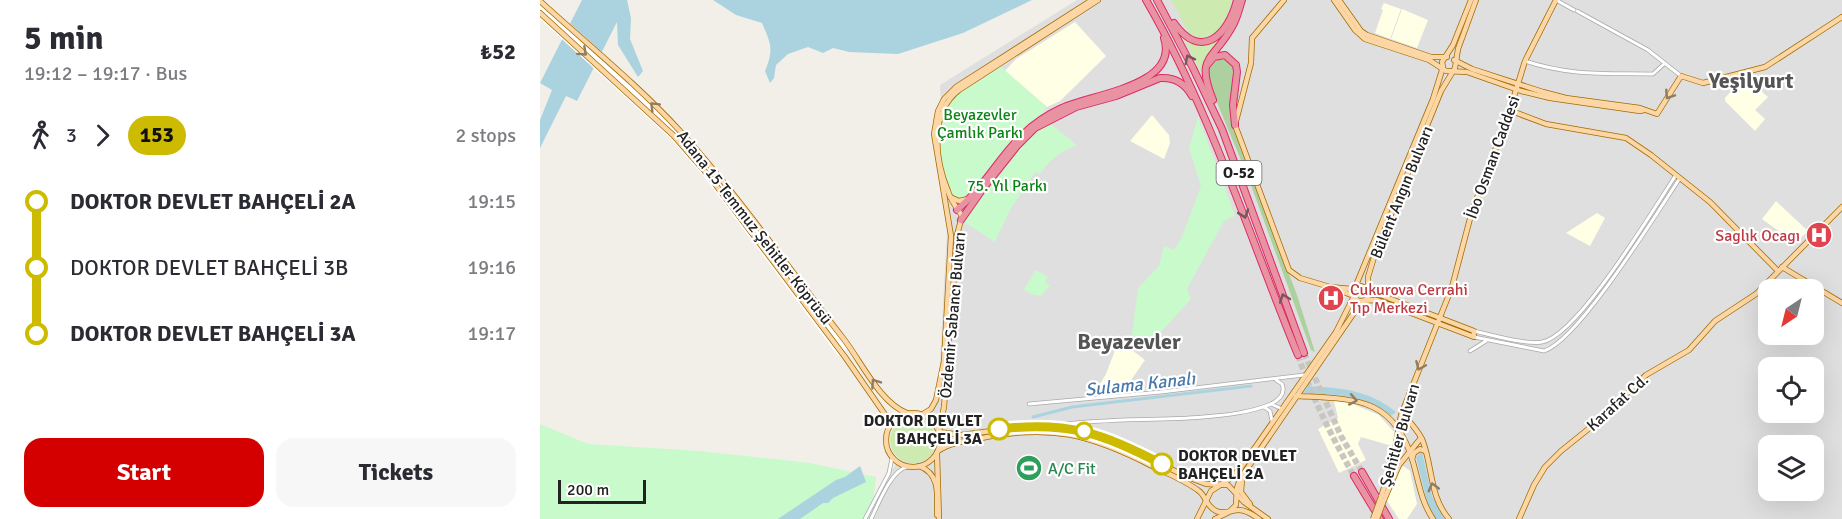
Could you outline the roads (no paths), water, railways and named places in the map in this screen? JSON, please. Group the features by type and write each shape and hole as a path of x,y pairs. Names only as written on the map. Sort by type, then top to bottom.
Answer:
{"highway":[{"name":"O-52","path":"1146,0 1185,72 1212,132 1301,354 1222,129 1157,0"},
{"path":"1157,0 1185,37 1202,43 1219,36 1225,29 1237,0"},
{"path":"1222,129 1208,86 1205,66 1209,56 1232,27 1242,0"},
{"path":"957,210 970,198 1016,140 1032,124 1074,102 1124,87 1151,76 1157,71 1165,59 1166,41 1151,8"},
{"path":"1205,66 1214,57 1225,54 1236,65 1233,105 1235,125"},
{"path":"962,220 982,190 1025,137 1045,122 1076,107 1116,96 1160,78 1167,78 1180,81 1189,90 1212,132"},
{"path":"1362,472 1389,519"},
{"path":"1354,476 1377,519"}],"main road":[{"name":"Özdemir Sabancı Bulvarı","path":"923,414 931,409 936,400 944,361 948,303 950,224 933,134 938,111 944,99 956,87 1092,0"},
{"name":"Özdemir Sabancı Bulvarı","path":"939,431 944,407 957,235 962,220 950,196 941,167 937,135 943,108 952,96 1098,0"},
{"path":"1284,0 1252,38 1251,63 1235,125 1289,270 1300,278 1354,296 1358,301 1377,300 1474,334"},
{"path":"1334,0 1352,27 1365,39 1430,60 1449,71 1467,72 1565,101 1644,110 1657,114 1682,76 1703,82 1765,67 1842,17"},
{"path":"1339,0 1356,25 1367,35 1431,57 1451,58 1517,87"},
{"name":"Bülent Angın Bulvarı","path":"1218,485 1228,480 1240,469 1280,408 1336,332 1354,296 1422,127 1443,67 1442,62 1446,58 1471,0"},
{"name":"Bülent Angın Bulvarı","path":"1237,496 1237,488 1242,476 1296,396 1368,297 1371,265 1436,102 1456,66 1455,61 1463,33 1476,0"},
{"name":"İbo Osman Caddesi","path":"1439,321 1453,284 1472,211 1525,61 1556,0"},
{"name":"Adana 15 Temmuz Şehitler Köprüsü","path":"540,1 679,130 714,170 850,346 889,401 899,410 907,413"},
{"name":"Adana 15 Temmuz Şehitler Köprüsü","path":"540,13 674,135 709,176 842,353 886,416 889,427"},
{"path":"1509,110 1546,124 1626,138 1710,202 1779,268 1842,303"},
{"path":"950,196 960,201 970,198"},
{"name":"Karafat Cd.","path":"1519,519 1545,467 1561,451 1601,420 1653,369 1689,350 1715,321 1756,294 1779,268 1842,207"},
{"path":"948,214 952,210 957,210"},
{"path":"950,224 957,224 962,220"},
{"path":"1330,287 1356,288 1361,286 1439,321"},
{"name":"Şehitler Bulvarı","path":"1377,519 1402,413 1439,321"},
{"path":"1296,396 1353,399 1386,415 1399,430 1410,450 1420,494 1433,519"},
{"path":"938,519 938,452 940,440 939,431 934,422 923,414 907,413 896,418 889,427 885,440 892,458 907,467 929,462 938,452 950,445 1004,434 1052,431 1109,445 1138,459 1199,490 1206,502 1221,513 1240,510 1268,519"},
{"path":"1402,413 1421,438 1437,500 1449,519"},
{"path":"939,431 961,435 1022,427 1054,426 1096,435 1125,446 1185,476 1209,485 1228,485 1236,491 1236,505 1230,512 1215,519"},
{"name":"Şehitler Bulvarı","path":"1382,499 1398,465 1421,438"},
{"path":"1412,459 1417,450 1425,451"},
{"path":"1398,465 1405,461 1414,466"},
{"path":"919,466 929,470 934,479 938,519"},
{"path":"1242,476 1241,492 1259,516"},
{"path":"1197,519 1211,491 1218,485"},
{"path":"1237,496 1259,516"}],"street":[{"path":"1556,0 1648,50 1682,76"},
{"path":"1525,61 1550,69 1574,73 1653,74 1664,64"},
{"path":"1547,350 1544,347 1546,341 1567,327 1586,306 1678,177"},
{"path":"1474,334 1487,340 1544,351 1552,347 1578,322 1598,298 1678,177"},
{"path":"1474,334 1546,341 1551,342 1552,347"},
{"path":"1470,351 1487,340"},
{"path":"1029,404 1161,392 1304,375"},
{"path":"1054,426 1105,420 1219,416 1240,413 1264,407 1279,400 1283,392 1282,384 1275,379"},
{"path":"1270,404 1280,408"},
{"path":"1264,407 1270,411 1272,421"},
{"path":"865,519 889,473 892,458"},
{"path":"871,519 892,478 900,469 907,467"}],"water":[{"path":"582,0 627,0 631,18 630,39 643,71 638,77 618,45 617,22 577,101 566,96 540,148 540,120 552,90 540,83"},
{"path":"713,0 1032,0 963,33 898,54 849,52 833,48 823,53 808,47 788,54 776,65 774,78 770,83 765,71 770,57 770,47 762,23 736,15"},
{"path":"1308,386 1355,392 1376,399 1396,412 1391,416 1371,403 1350,397 1303,393"},
{"path":"1422,452 1432,496 1444,519 1436,519 1427,502 1416,457"},
{"path":"860,466 866,482 833,498 828,503 823,503 800,519 778,519 836,480 845,477"}],"waterway":[{"name":"Sulama Kanalı","path":"1033,417 1072,407 1251,386"}],"tunnel":[{"path":"1304,353 1341,436 1362,472"},
{"path":"1298,355 1323,417 1354,476"}],"place":[{"name":"Saglık Ocagı","path":"1819,235"},
{"name":"Cukurova Cerrahi Tıp Merkezi","path":"1331,298"},
{"name":"DOKTOR DEVLET BAHÇELİ 3A","path":"999,429"},
{"name":"DOKTOR DEVLET BAHÇELİ 2A","path":"1162,464"},
{"name":"A/C Fit","path":"1029,468"}],"district":[{"name":"Yeşilyurt","path":"1751,80"},
{"name":"Beyazevler","path":"1129,341"}],"park label":[{"name":"Beyazevler Çamlık Parkı","path":"980,123"},
{"name":"75. Yıl Parkı","path":"1007,185"}]}
